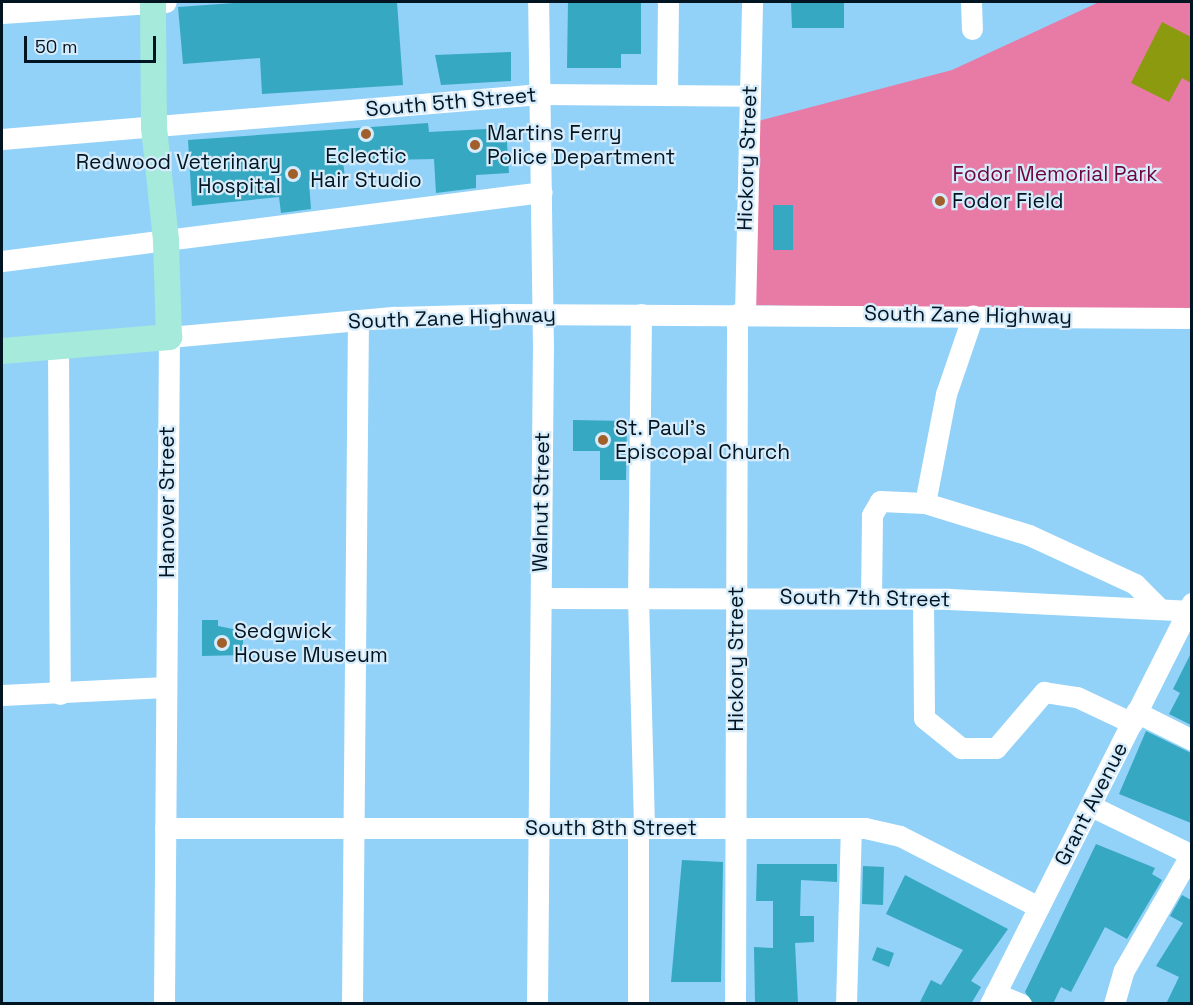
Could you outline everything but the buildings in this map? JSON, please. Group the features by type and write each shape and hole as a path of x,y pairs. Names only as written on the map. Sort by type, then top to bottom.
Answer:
{"main road":[{"name":"Hanover Street","path":"157,2 154,127 166,240 169,337"},
{"path":"2,351 169,337"}],"street":[{"path":"2,13 157,2"},
{"name":"Walnut Street","path":"537,1004 542,314 538,2"},
{"path":"667,95 668,2"},
{"name":"Hickory Street","path":"735,1004 736,596 741,314 752,2"},
{"path":"971,2 972,29"},
{"name":"South 5th Street","path":"2,139 540,94 750,96"},
{"path":"2,261 542,192"},
{"name":"South Zane Highway","path":"169,337 358,320 542,314 1191,318"},
{"path":"638,1004 641,829 638,597 641,314"},
{"path":"925,503 946,394 974,315"},
{"path":"352,1004 358,320"},
{"name":"Hanover Street","path":"164,1004 169,337"},
{"path":"58,345 60,694"},
{"path":"870,598 875,504 925,503 1075,553 1135,584 1158,607"},
{"name":"South 7th Street","path":"541,597 870,598 1190,608"},
{"path":"923,599 924,718 961,748 996,748 1044,692 1077,697 1191,740"},
{"name":"Grant Avenue","path":"993,998 1190,608"},
{"path":"2,695 60,694 166,687"},
{"path":"1091,806 1191,855 1124,970 1114,1004"},
{"name":"South 8th Street","path":"165,828 850,828 900,836 1039,907"},
{"path":"846,1004 850,828"},
{"path":"993,998 1021,1004"}],"green space":[{"name":"Fodor Memorial Park","path":"1099,2 1191,2 1191,314 745,305 747,124 952,70"}],"shaded area":[{"path":"1162,22 1191,37 1191,83 1182,78 1169,102 1131,83"}],"place":[{"name":"Eclectic Hair Studio","path":"366,134"},
{"name":"Martins Ferry Police Department","path":"475,145"},
{"name":"Redwood Veterinary Hospital","path":"293,174"},
{"name":"Fodor Field","path":"940,201"},
{"name":"St. Paul's Episcopal Church","path":"603,440"},
{"name":"Sedgwick House Museum","path":"222,643"}]}
